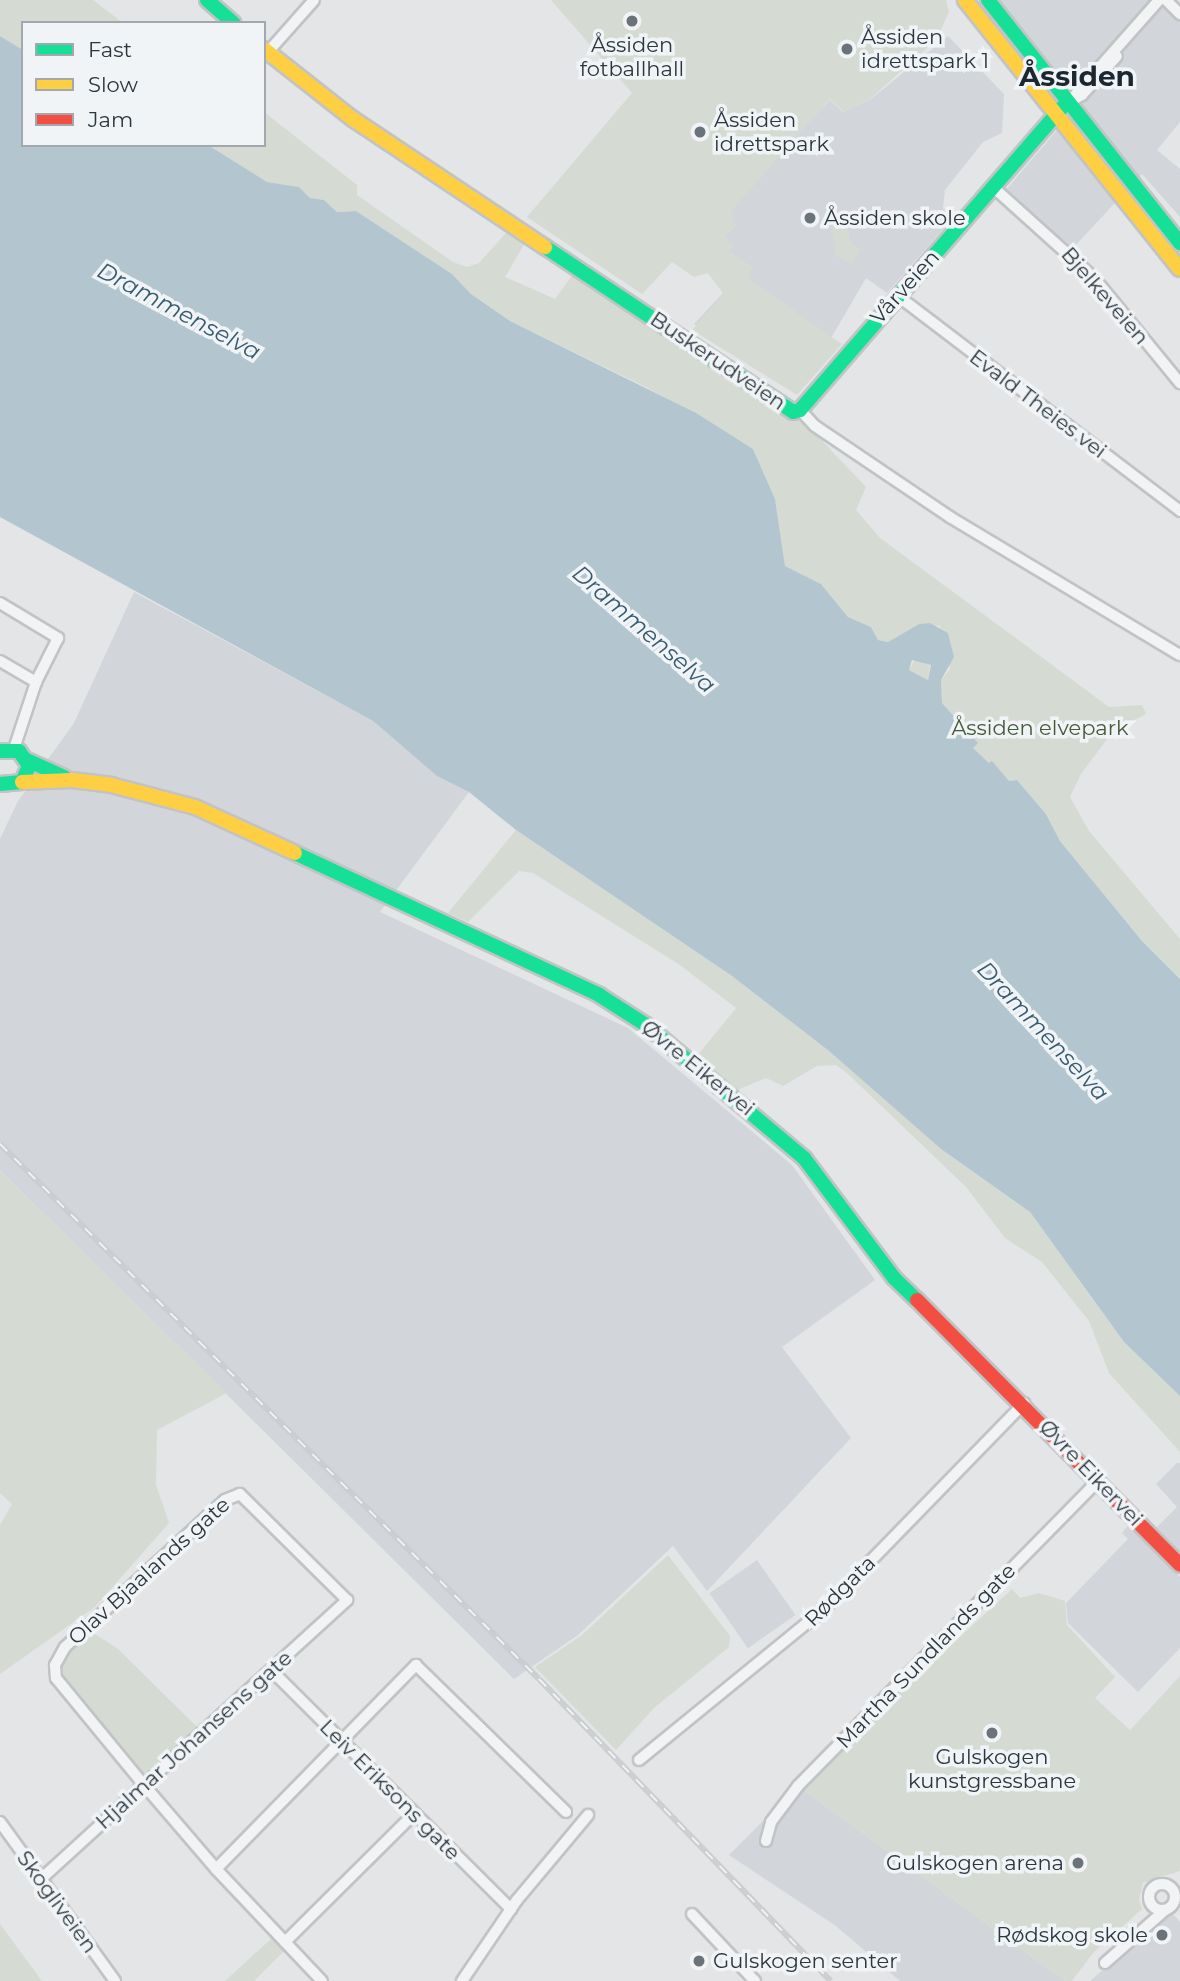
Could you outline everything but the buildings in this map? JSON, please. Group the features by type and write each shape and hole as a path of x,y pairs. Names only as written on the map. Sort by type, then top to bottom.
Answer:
{"main road":[{"path":"206,0 231,21"},
{"path":"965,0 1055,116 1180,269"},
{"path":"988,0 1180,243"},
{"name":"Buskerudveien","path":"266,51 354,119 462,192 787,409 800,410"},
{"name":"Vårveien","path":"800,410 1068,103"},
{"name":"Øvre Eikervei","path":"7,750 72,780"},
{"path":"22,782 28,772 27,760"},
{"name":"Øvre Eikervei","path":"0,784 11,786 22,782 72,780 166,797 216,816 599,995 646,1025 804,1158 894,1278 1024,1403 1180,1564"}],"street":[{"path":"266,51 314,0"},
{"name":"Vårveien","path":"1068,103 1159,0"},
{"path":"1166,0 1180,14"},
{"name":"Bjelkeveien","path":"993,187 1094,278 1180,383"},
{"name":"Evald Theies vei","path":"898,296 1180,511"},
{"name":"Buskerudveien","path":"800,410 815,426 950,517 1180,655"},
{"path":"0,603 58,638 7,750"},
{"path":"0,661 36,682"},
{"name":"Rødgata","path":"639,1760 822,1612 1024,1403"},
{"name":"Martha Sundlands gate","path":"766,1841 771,1822 798,1786 1098,1481"},
{"name":"Olav Bjaalands gate","path":"144,1785 56,1678 55,1665 65,1647 232,1495 247,1497 347,1600"},
{"name":"Hjalmar Johansens gate","path":"41,1880 347,1600"},
{"path":"216,1869 416,1665 566,1812"},
{"name":"Leiv Eriksons gate","path":"271,1670 413,1815 511,1909"},
{"path":"144,1785 216,1869 322,1981"},
{"path":"285,1942 413,1815"},
{"path":"463,1981 511,1909 588,1815"},
{"name":"Skogliveien","path":"0,1822 115,1981"},
{"path":"1105,1963 1174,1904 1177,1887 1162,1884 1151,1890 1150,1903 1164,1911"},
{"path":"692,1914 755,1981"}],"shaded area":[{"path":"1000,0 1165,0 1180,17 1180,122 1157,150 1180,169 1180,217 1142,174 1072,249 1005,191 1081,102"},
{"name":"Åssiden skole","path":"948,36 1004,94 1002,133 983,142 945,190 943,208 951,220 887,293 866,278 799,393 694,324 723,293 708,273 731,211 779,153 830,100 843,112 871,99"},
{"path":"134,592 373,721 437,776 469,792 380,912 628,1028 792,1165 875,1280 782,1347 851,1438 707,1591 673,1546 578,1635 514,1679 0,1170 0,839 18,801 74,723"},
{"path":"1180,1463 1180,1552 1157,1527 1177,1507 1156,1484"},
{"path":"1128,1525 1180,1577 1180,1648 1138,1692 1068,1623 1066,1603 1128,1539 1122,1533"},
{"path":"757,1560 795,1615 748,1648 709,1593"},
{"path":"798,1786 1065,1981 900,1981 836,1926 729,1855"},
{"name":"Rødskog skole","path":"1171,1912 1180,1922 1180,1981 1090,1981"}],"green space":[{"path":"0,0 93,0 120,21 21,21 21,49 0,36"},
{"name":"Åssiden idrettspark","path":"551,0 946,0 949,12 936,40 870,99 844,112 830,99 731,211 736,225 725,237 733,246 729,251 752,267 749,279 842,344 797,395 692,330 724,294 708,273 694,277 672,262 642,294 527,217 632,93"},
{"name":"Åssiden elvepark","path":"266,114 357,185 357,195 453,262 467,267 479,263 507,232 525,243 505,277 555,299 574,273 810,428 866,487 856,510 880,538 1109,707 1142,705 1146,714 1114,730 1081,774 1070,797 1089,831 1180,939 1180,979 1142,941 1060,841 1046,814 1017,780 1009,781 973,748 977,743 942,703 941,680 950,669 940,626 919,624 888,642 878,640 871,627 848,617 821,584 785,566 775,499 753,449 648,388 510,321 471,294 452,274 356,211 337,212 324,200 310,198 299,187 267,182 211,147 266,147"},
{"path":"842,210 853,222 848,228 850,242 861,250 852,264 836,256 830,222"},
{"path":"915,659 930,665 928,680 909,670"},
{"path":"516,830 732,976 829,1051 941,1149 1030,1212 1124,1342 1180,1396 1180,1452 1109,1373 1089,1321 1042,1262 1005,1238 966,1187 836,1065 817,1066 783,1086 766,1078 737,1090 697,1056 736,1008 680,965 533,873 519,871 468,922 448,913"},
{"path":"0,1170 227,1393 157,1430 156,1485 169,1523 95,1607 0,1674 0,1525 12,1504 0,1493"},
{"path":"668,1555 730,1636 729,1647 654,1708 616,1750 535,1667 582,1635"},
{"path":"1012,1589 1020,1598 1039,1593 1065,1601 1067,1625 1115,1677 1095,1698 1130,1730 1180,1676 1180,1871 1143,1883 1139,1900 1142,1909 1093,1953 1072,1981 1065,1981 798,1786"},
{"path":"90,1631 117,1648 197,1727 149,1773 141,1775 59,1674 62,1657"},
{"path":"0,1924 42,1981 0,1981"},
{"path":"273,1937 285,1950 254,1981 225,1981"}],"water":[{"name":"Drammenselva","path":"0,36 21,49 21,147 211,147 267,182 299,187 310,198 324,200 337,212 356,211 452,274 471,294 510,321 696,413 753,449 775,499 785,566 821,584 848,617 871,627 878,640 888,642 919,624 930,623 948,633 954,657 941,680 942,703 978,743 973,748 989,763 992,761 1009,781 1017,780 1046,814 1060,841 1142,941 1180,979 1180,1396 1124,1342 1030,1212 941,1149 829,1051 732,976 516,830 469,792 437,776 373,721 0,517","holes":["912,660 931,665 928,680 909,670"]}],"railway":[{"path":"0,1144 539,1679 831,1981"}],"traffic: fast":[{"path":"207,0 231,21"},
{"path":"988,0 1180,243"},
{"path":"545,247 793,412 800,410 1062,108"},
{"path":"0,751 19,751 29,766 22,782 0,784"},
{"path":"27,760 64,777"},
{"path":"295,853 599,995 646,1025 804,1158 894,1278 917,1300"}],"traffic: slow":[{"path":"965,0 1180,269"},
{"path":"266,51 353,119 545,247"},
{"path":"22,782 72,780 111,785 195,807 295,853"}],"traffic: jam":[{"path":"917,1300 1180,1565"}],"place":[{"name":"Åssiden fotballhall","path":"632,21"},
{"name":"Åssiden idrettspark 1","path":"847,49"},
{"name":"Åssiden idrettspark","path":"700,132"},
{"name":"Åssiden skole","path":"810,218"},
{"name":"Gulskogen kunstgressbane","path":"992,1733"},
{"name":"Gulskogen arena","path":"1078,1863"},
{"name":"Rødskog skole","path":"1162,1935"},
{"name":"Gulskogen senter","path":"699,1961"}],"district":[{"name":"Åssiden","path":"1077,76"}]}
